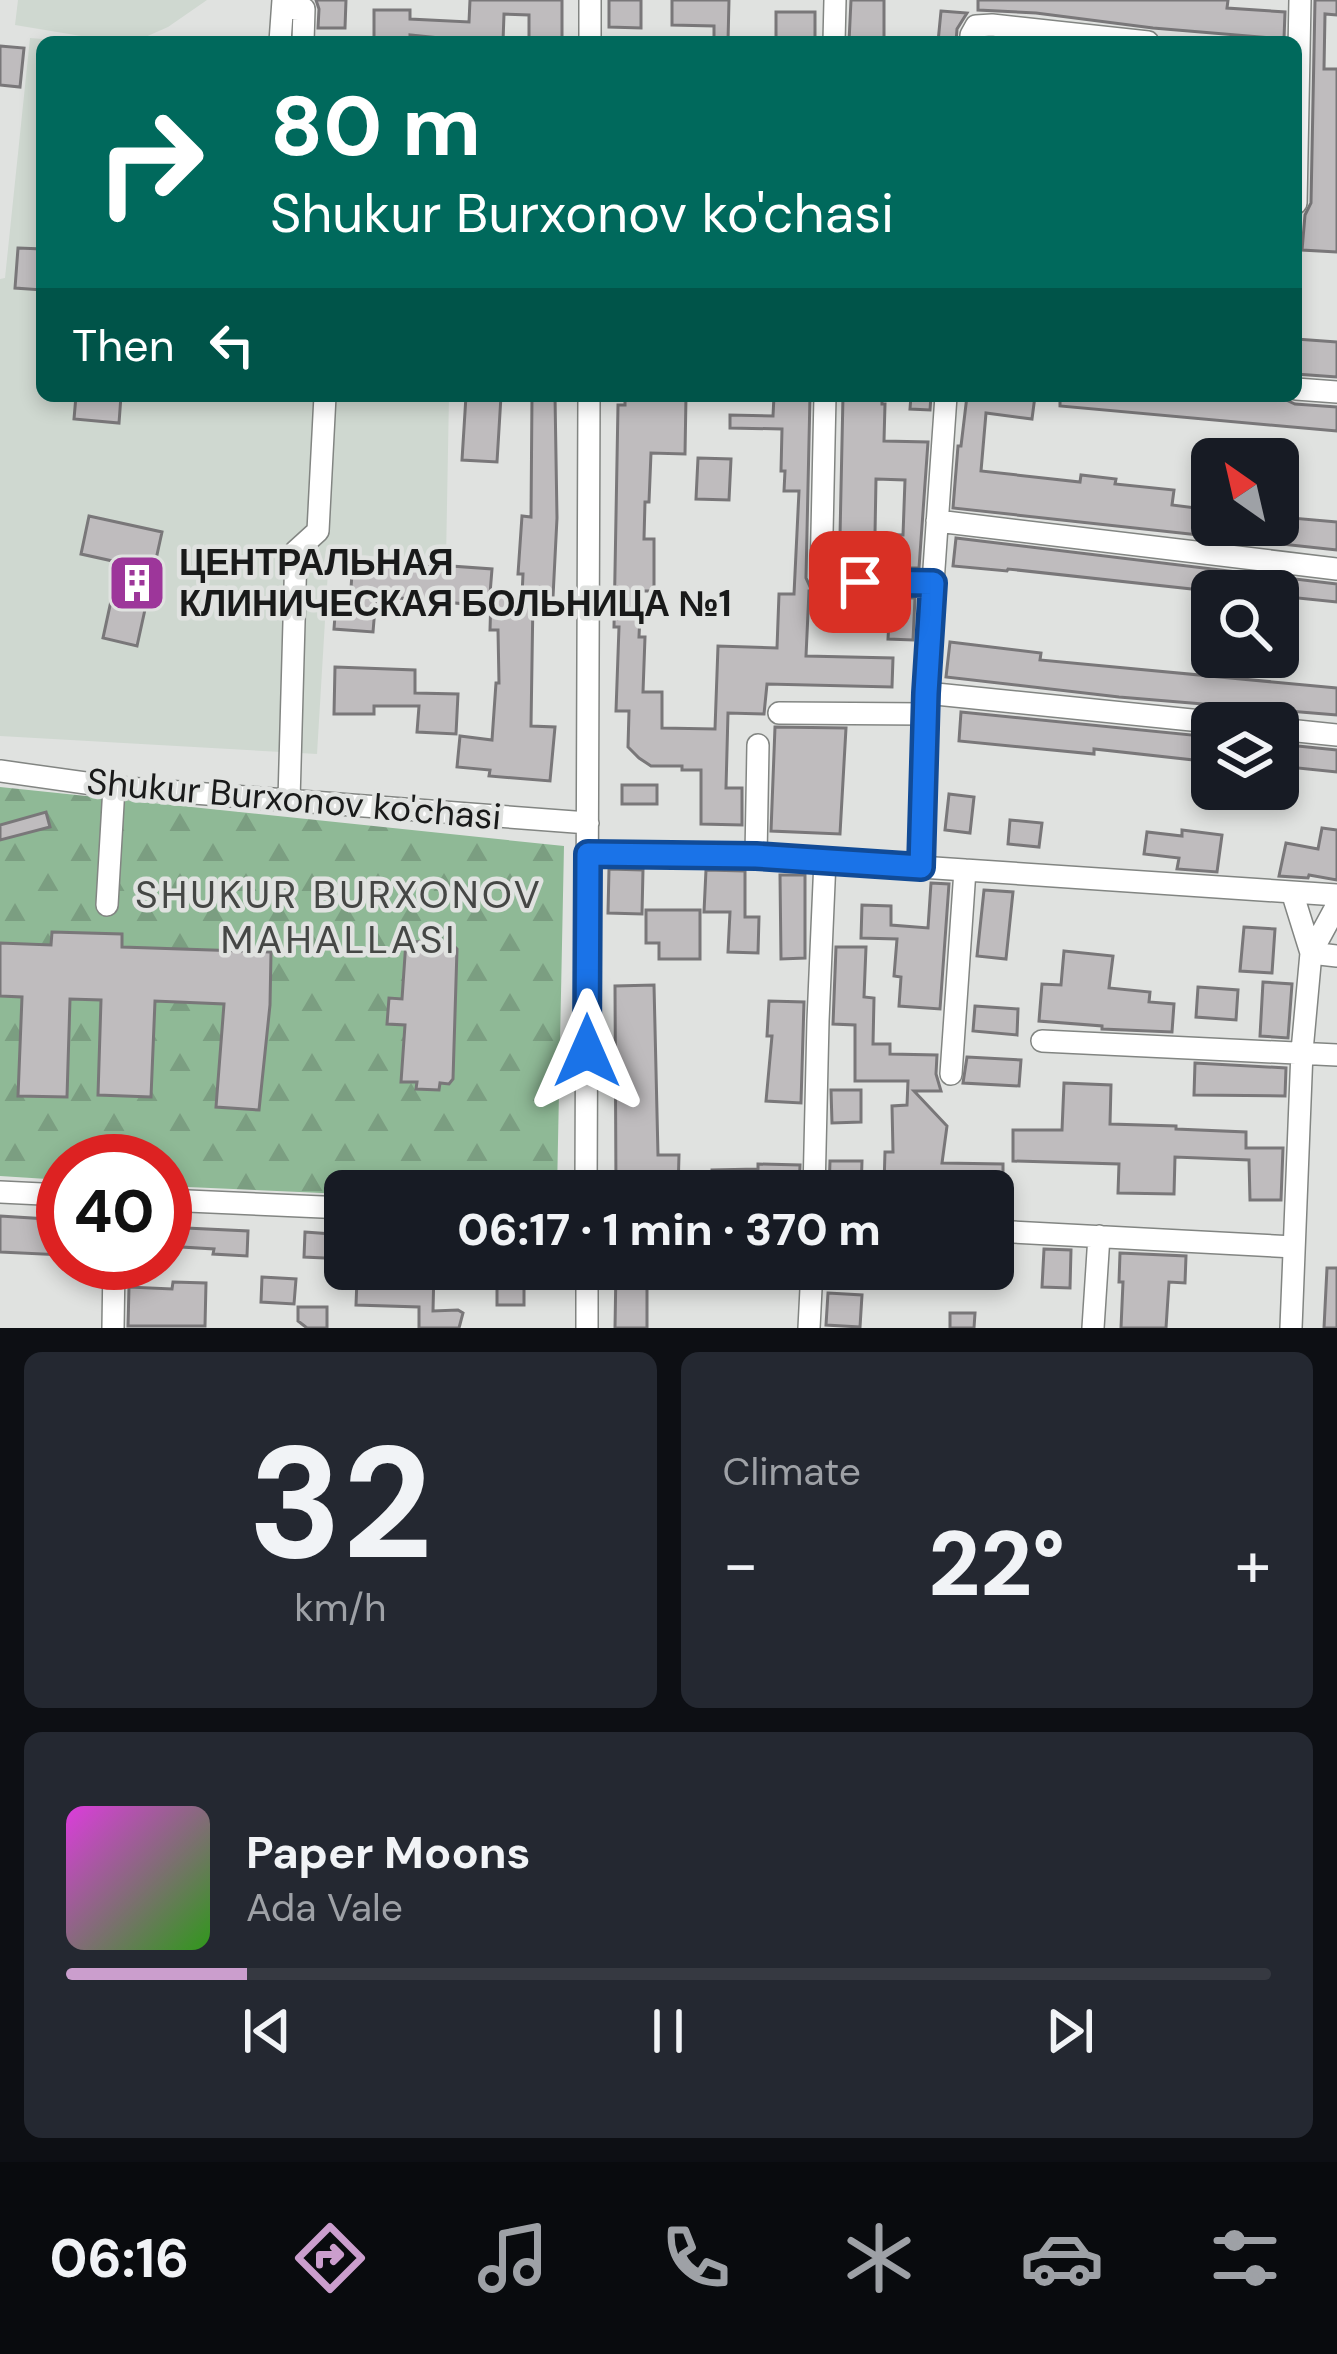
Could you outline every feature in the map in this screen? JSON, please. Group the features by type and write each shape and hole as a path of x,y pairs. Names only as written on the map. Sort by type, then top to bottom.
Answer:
{"street":[{"path":"590,0 590,36"},
{"path":"834,36 835,0"},
{"path":"1299,36 1300,0"},
{"path":"280,36 283,4 304,9 302,36"},
{"path":"974,34 992,25 1093,36"},
{"path":"1302,389 1337,392"},
{"path":"586,1170 589,402"},
{"path":"825,402 821,578 933,583"},
{"path":"921,867 926,704 946,402"},
{"path":"289,800 296,551 318,531 324,405"},
{"path":"938,521 1337,569"},
{"path":"779,713 926,704 1191,721"},
{"path":"1299,731 1337,735"},
{"path":"756,856 758,745"},
{"name":"Shukur Burxonov ko'chasi","path":"0,771 114,787 588,823"},
{"path":"107,905 114,787"},
{"path":"588,854 756,856 1337,895"},
{"path":"814,1170 825,860"},
{"path":"951,1074 965,870"},
{"path":"1291,1328 1302,1052 1311,953 1292,892"},
{"path":"1311,953 1337,905"},
{"path":"1311,953 1337,956"},
{"path":"1042,1041 1337,1055"},
{"path":"0,1192 36,1194"},
{"path":"192,1201 324,1207"},
{"path":"1014,1232 1294,1247"},
{"path":"1093,1328 1099,1236"},
{"path":"113,1328 114,1290"},
{"path":"587,1290 587,1328"},
{"path":"809,1328 811,1290"}],"shaded area":[{"path":"18,0 207,0 148,36 81,36 15,25"},
{"path":"30,38 36,38 36,402 449,402 446,560 329,554 317,754 0,736 0,279 5,278"}],"green space":[{"path":"0,787 564,846 557,1170 324,1170 324,1193 192,1187 192,1134 36,1134 36,1178 0,1176"}],"building":[{"path":"316,0 346,0 345,28 318,28"},
{"path":"470,0 562,0 562,36 529,36 529,15 504,14 503,36 374,36 374,10 410,10 410,19 469,22"},
{"path":"609,0 641,0 641,28 609,27"},
{"path":"672,0 729,0 728,36 714,36 714,26 672,25"},
{"path":"851,0 884,0 884,36 849,36"},
{"path":"978,0 1228,0 1227,8 1285,12 1284,36 1153,28 978,10"},
{"path":"1315,0 1337,0 1337,15 1325,14 1324,69 1337,69 1337,252 1302,250 1305,215 1311,203"},
{"path":"941,11 967,13 956,36 939,36"},
{"path":"776,12 815,12 815,36 776,36"},
{"path":"0,46 24,48 20,87 0,85"},
{"path":"18,248 36,249 36,290 15,288"},
{"path":"1302,339 1337,342 1337,377 1302,374"},
{"path":"75,402 121,402 119,423 74,419"},
{"path":"466,402 501,402 497,462 462,460"},
{"path":"532,402 555,402 553,597 522,596 523,574 518,574 522,516 531,517"},
{"path":"686,402 685,454 651,453 649,502 645,502 644,539 654,539 654,591 641,591 643,692 662,692 662,728 715,729 718,646 777,648 779,594 794,594 799,491 784,491 782,429 730,428 730,415 773,416 774,402 810,402 806,578 812,591 806,656 893,658 892,687 767,684 764,714 728,713 726,788 742,788 742,825 701,824 701,770 651,766 639,758 628,747 629,711 616,711 618,405"},
{"path":"843,402 882,402 884,441 928,442 919,568 907,568 907,547 877,546 876,559 864,559 863,567 836,566","holes":["876,479 905,480 903,535 875,534"]},
{"path":"911,402 931,402 930,410 910,409"},
{"path":"966,402 1034,402 1032,419 986,413 981,471 1080,482 1081,475 1174,490 1172,505 1191,507 1191,534 953,508"},
{"path":"1060,402 1290,402 1337,407 1337,431 1060,406"},
{"path":"698,458 731,459 729,500 696,499"},
{"name":"ЦЕНТРАЛЬНАЯ КЛИНИЧЕСКАЯ БОЛЬНИЦА №1","path":"89,516 162,532 137,646 103,638 111,601 118,603 126,564 81,554"},
{"path":"1299,519 1337,522 1337,550 1299,546"},
{"path":"956,538 1221,570 1191,570 1191,589 953,566"},
{"path":"353,559 492,569 489,606 376,596 373,632 334,629 336,602 350,603"},
{"path":"1299,579 1337,584 1337,602 1299,598"},
{"path":"491,597 533,598 531,726 555,727 550,781 489,776 490,770 457,767 460,736 492,740 499,683 498,630 490,630"},
{"path":"867,597 915,598 913,640 888,639 890,603 867,602"},
{"path":"950,642 1041,653 1040,660 1191,674 1191,678 1337,688 1337,715 1299,712 1299,702 1191,703 946,677"},
{"path":"335,667 415,670 415,693 458,694 456,734 417,732 419,706 374,706 374,714 334,714"},
{"path":"961,712 1191,735 1191,760 1094,749 1094,754 959,741"},
{"path":"775,727 846,728 840,834 771,831"},
{"path":"1299,746 1337,750 1337,772 1299,768"},
{"path":"622,785 657,785 657,804 622,804"},
{"path":"949,794 974,797 970,833 945,830"},
{"path":"46,812 50,827 0,840 0,825"},
{"path":"1010,820 1042,823 1039,847 1008,844"},
{"path":"1322,828 1337,830 1337,880 1279,876 1286,843 1318,849"},
{"path":"1182,830 1222,835 1217,872 1177,869 1179,858 1144,854 1147,832 1182,836"},
{"path":"609,869 643,870 642,914 608,913"},
{"path":"706,870 745,871 745,917 759,917 758,953 728,952 730,912 704,912"},
{"path":"780,875 805,875 805,958 781,959"},
{"path":"931,883 949,884 940,1009 899,1006 901,977 894,976 897,939 861,938 862,905 891,906 891,925 928,928"},
{"path":"984,890 1013,892 1006,959 977,956"},
{"path":"646,910 700,910 700,959 659,959 659,943 646,943"},
{"path":"1244,927 1275,929 1272,973 1240,971"},
{"path":"52,932 122,934 122,947 271,952 259,1110 216,1107 224,1004 155,1001 151,1097 98,1095 101,1000 70,999 67,1097 18,1096 22,997 0,996 0,943 51,945"},
{"path":"406,941 452,944 457,949 453,1079 449,1084 440,1083 439,1090 416,1089 417,1082 401,1082 405,1025 387,1024 389,998 402,999"},
{"path":"836,947 866,947 864,997 874,998 873,1044 890,1044 890,1054 937,1055 941,1091 914,1091 947,1126 942,1163 1003,1164 1003,1170 884,1170 885,1152 893,1152 892,1106 907,1105 908,1081 855,1081 855,1025 833,1024"},
{"path":"1064,951 1113,956 1109,988 1150,992 1149,1002 1174,1004 1172,1032 1039,1021 1042,984 1061,985"},
{"path":"1263,982 1292,984 1288,1038 1260,1036"},
{"path":"654,985 658,1155 679,1155 679,1170 616,1170 615,986"},
{"path":"1198,987 1238,990 1236,1020 1196,1017"},
{"path":"769,1001 804,1002 801,1103 766,1101 772,1036 767,1036"},
{"path":"975,1006 1018,1009 1017,1035 973,1031"},
{"path":"967,1057 1021,1060 1019,1086 963,1083"},
{"path":"1195,1063 1286,1068 1285,1096 1194,1095"},
{"path":"1064,1083 1111,1085 1110,1124 1246,1132 1246,1148 1283,1148 1281,1200 1250,1200 1249,1160 1175,1157 1174,1194 1118,1193 1119,1164 1013,1161 1013,1130 1062,1130"},
{"path":"831,1090 861,1090 861,1122 832,1123"},
{"path":"830,1161 862,1161 862,1170 830,1170"},
{"path":"758,1164 800,1165 800,1170 712,1170 758,1169"},
{"path":"0,1216 36,1218 36,1254 0,1252"},
{"path":"192,1228 248,1231 247,1256 213,1254 214,1249 192,1248"},
{"path":"305,1232 324,1233 324,1258 304,1257"},
{"path":"1044,1249 1071,1250 1070,1288 1042,1287"},
{"path":"1120,1253 1186,1256 1185,1283 1169,1282 1166,1328 1121,1328"},
{"path":"1327,1268 1337,1268 1337,1328 1324,1328"},
{"path":"262,1277 296,1279 294,1304 261,1302"},
{"path":"192,1283 206,1283 205,1326 128,1326 129,1290 192,1290"},
{"path":"357,1290 434,1290 433,1311 463,1313 459,1328 419,1328 419,1307 356,1305"},
{"path":"497,1290 524,1290 524,1305 497,1305"},
{"path":"616,1290 647,1290 647,1328 615,1328"},
{"path":"828,1293 862,1295 860,1327 826,1325"},
{"path":"298,1307 327,1307 327,1328 307,1328 298,1321"},
{"path":"950,1313 975,1313 974,1328 950,1328"}],"place":[{"name":"ЦЕНТРАЛЬНАЯ КЛИНИЧЕСКАЯ БОЛЬНИЦА №1","path":"137,583"}],"district":[{"name":"SHUKUR BURXONOV MAHALLASI","path":"339,916"}],"route":[{"path":"587,1051 588,854 756,856 921,867 933,583 860,582"}]}
